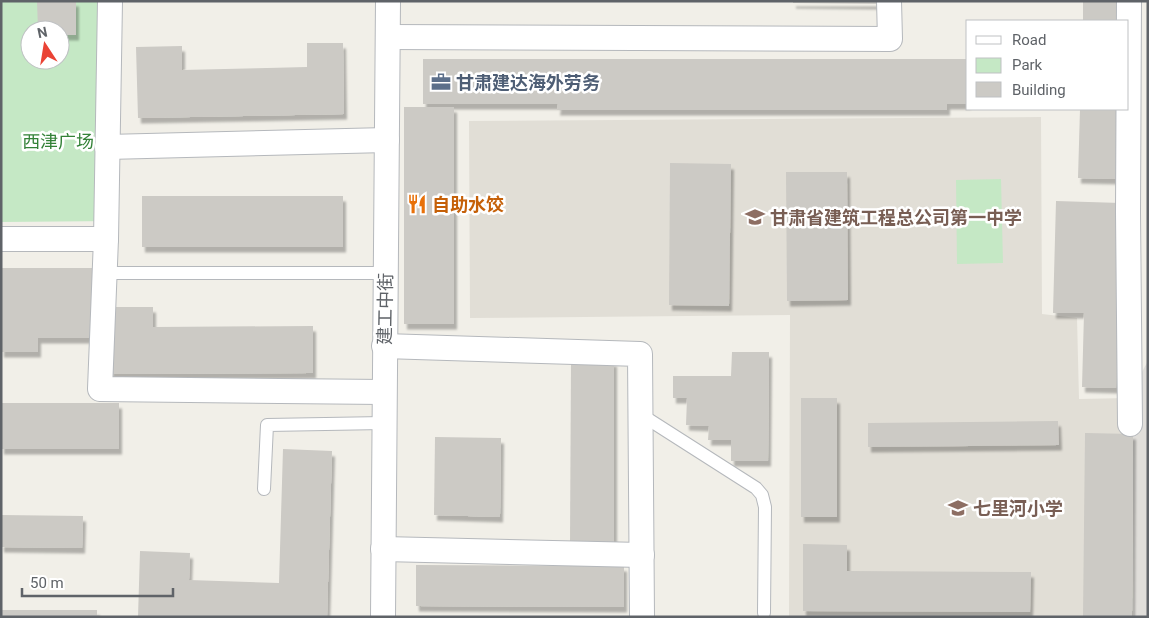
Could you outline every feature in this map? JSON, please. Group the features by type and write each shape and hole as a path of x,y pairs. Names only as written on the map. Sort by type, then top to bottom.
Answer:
{"street":[{"path":"110,1 106,239 100,389 384,392"},
{"name":"建工中街","path":"383,617 388,1"},
{"path":"388,37 890,39 889,1"},
{"path":"1129,1 1129,20"},
{"path":"1128,110 1130,424"},
{"path":"107,147 387,140"},
{"path":"1,239 106,239"},
{"path":"384,346 640,354 642,617"},
{"path":"383,549 642,555"}],"lane":[{"path":"104,273 385,273"},
{"path":"640,414 756,488 762,494 765,507 764,613"},
{"path":"264,489 267,425 384,423"}],"shaded area":[{"name":"甘肃省建筑工程总公司第一中学","path":"1041,117 1042,314 1077,318 1079,399 1128,398 1125,617 789,617 790,315 470,318 469,121"},
{"path":"1148,361 1148,617 1134,617 1132,390"}],"green space":[{"name":"西津广场","path":"1,1 115,1 115,221 1,222"},
{"path":"1001,179 1003,263 957,264 956,180"}],"building":[{"path":"37,1 76,1 76,35 70,35 70,20 38,20"},
{"path":"793,1 878,1 878,4 793,3"},
{"path":"1083,1 1125,1 1125,20 1083,20"},
{"path":"307,43 343,43 344,114 138,118 136,47 182,46 182,70 307,67"},
{"path":"423,59 966,59 966,104 947,104 947,110 557,110 558,104 423,104"},
{"path":"404,107 454,107 454,324 404,324"},
{"path":"1080,110 1122,110 1120,179 1078,178"},
{"path":"670,163 731,164 729,306 669,305"},
{"path":"786,172 847,172 848,300 787,301"},
{"path":"142,196 343,196 343,247 142,247"},
{"path":"1056,201 1121,203 1116,388 1082,387 1084,313 1053,313"},
{"path":"1,268 94,268 94,338 38,338 38,352 1,352"},
{"path":"109,307 153,307 153,327 313,326 313,373 110,374"},
{"path":"732,352 769,352 768,461 731,461 731,440 708,440 709,426 686,425 687,398 673,398 673,376 731,376"},
{"path":"571,361 614,361 614,544 570,544"},
{"path":"801,398 837,398 837,517 801,517"},
{"path":"1,403 119,403 119,449 1,449"},
{"path":"1058,421 1059,445 868,447 868,423"},
{"path":"1085,433 1133,434 1132,617 1083,617"},
{"path":"435,437 501,438 500,517 434,515"},
{"path":"283,449 332,451 327,617 138,617 140,551 190,553 189,580 279,583"},
{"path":"1,515 83,516 82,548 1,547"},
{"path":"803,544 847,545 847,571 1031,572 1030,612 803,611"},
{"path":"416,565 624,566 624,607 416,606"},
{"path":"1,610 97,610 97,617 1,617"}],"place":[{"name":"甘肃建达海外劳务","path":"441,82"},
{"name":"自助水饺","path":"417,204"},
{"name":"甘肃省建筑工程总公司第一中学","path":"755,217"},
{"name":"七里河小学","path":"958,508"}]}
